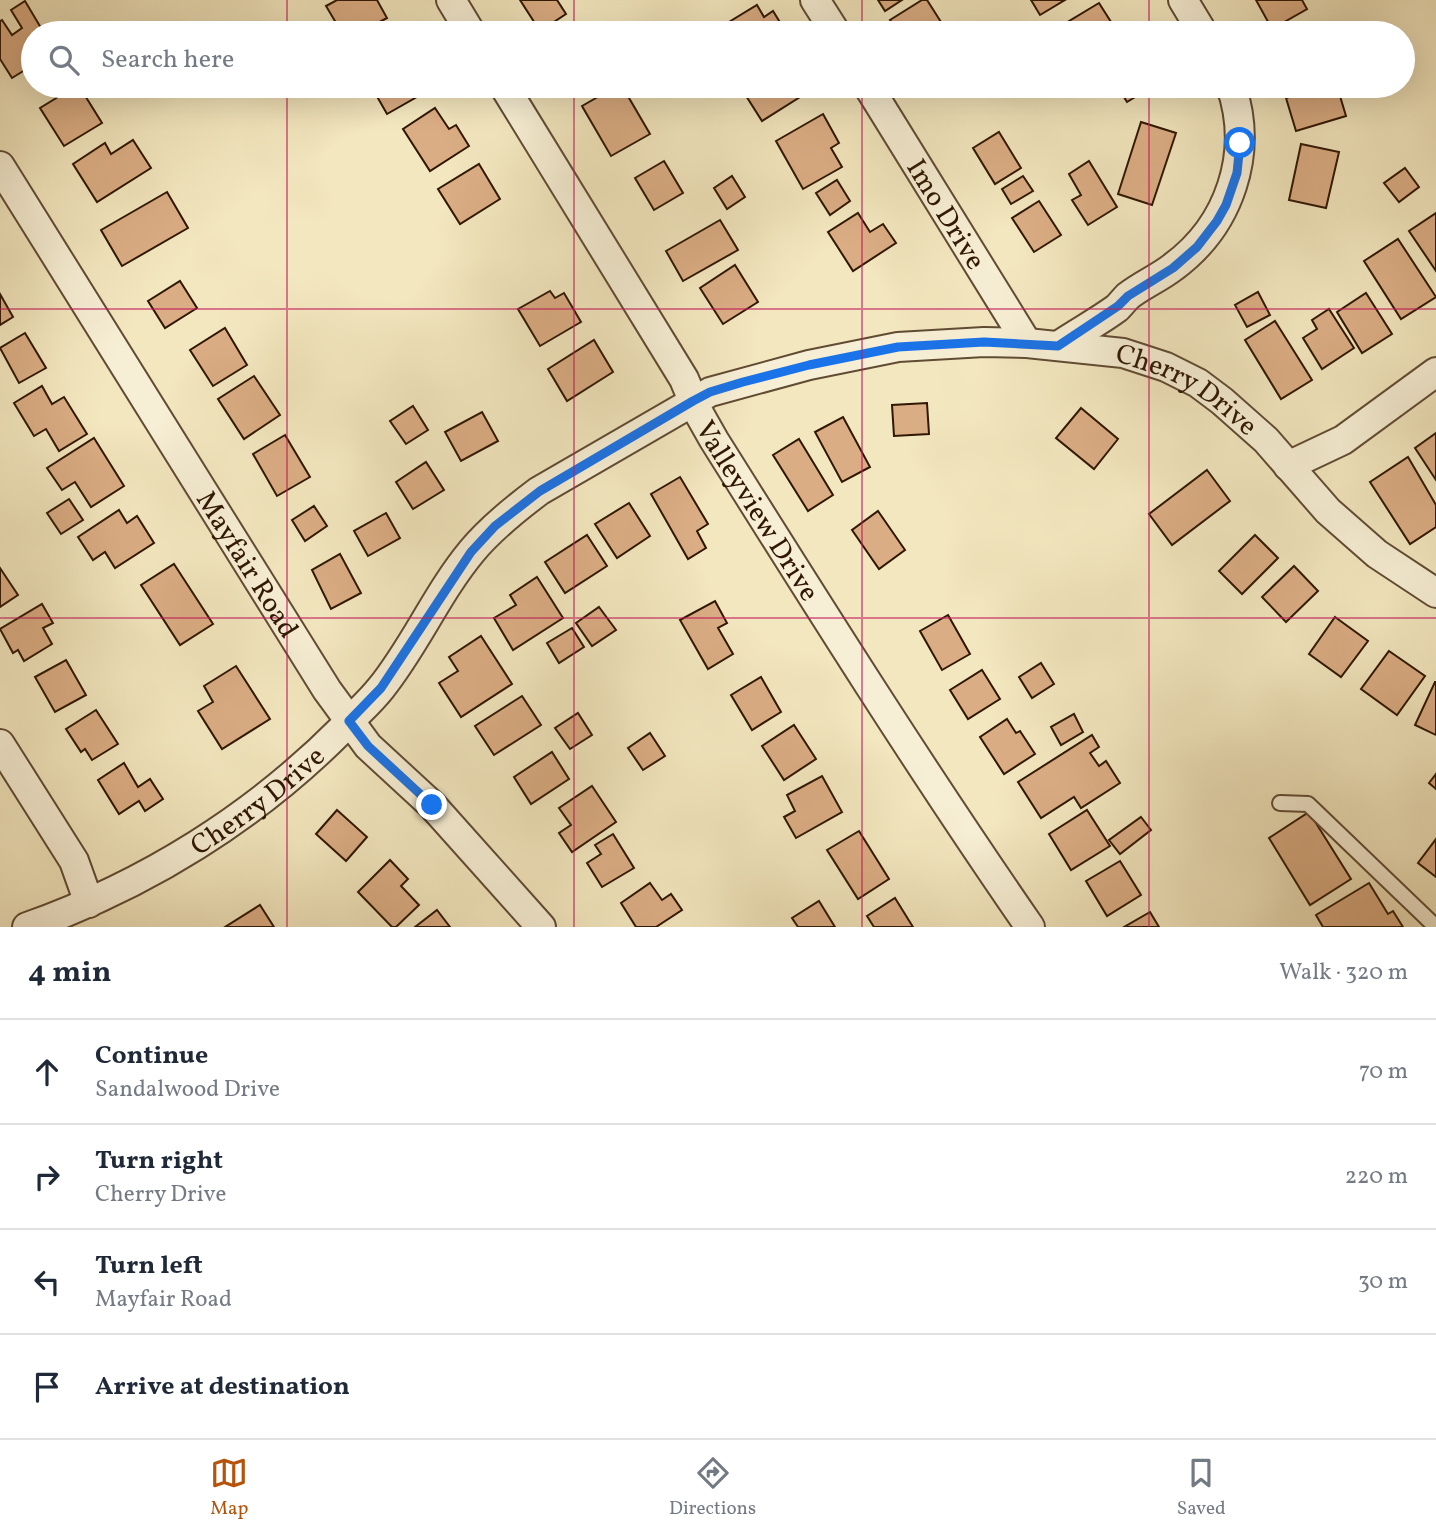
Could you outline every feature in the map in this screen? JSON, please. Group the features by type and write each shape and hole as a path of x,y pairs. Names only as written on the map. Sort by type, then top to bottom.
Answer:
{"street":[{"path":"451,0 464,21"},
{"path":"815,0 828,21"},
{"path":"1183,0 1196,21"},
{"name":"Valleyview Drive","path":"510,98 684,379 715,440 850,657 1030,927"},
{"name":"Imo Drive","path":"875,98 1027,343"},
{"path":"1058,346 1173,268 1197,247 1217,221 1237,173 1240,143 1239,118 1234,98"},
{"name":"Mayfair Road","path":"0,166 319,678 349,721 368,746 432,805 541,927"},
{"name":"Cherry Drive","path":"27,927 89,903 137,880 183,853 251,808 313,759 381,688 471,552 495,526 540,491 710,392 809,365 898,347 984,342 1027,343 1123,353 1166,367 1198,383 1222,401 1266,440 1328,511 1377,554 1436,593"},
{"path":"1287,466 1343,440 1436,372"},
{"path":"0,744 74,861 89,903"}],"lane":[{"path":"1280,803 1308,804 1436,927"}],"building":[{"path":"337,0 377,0 387,18 381,21 335,21 326,6"},
{"path":"520,0 557,0 566,14 555,21 534,21"},
{"path":"878,0 902,0 885,11"},
{"path":"922,0 927,0 940,21 891,21"},
{"path":"1031,0 1065,0 1040,15"},
{"path":"1256,0 1302,0 1307,9 1286,21 1268,21"},
{"path":"25,1 37,21 21,21 21,26 11,10"},
{"path":"1099,3 1110,21 1069,21"},
{"path":"757,5 764,17 773,11 779,21 731,21"},
{"path":"2,20 12,35 21,29 21,72 12,78 0,59 0,21"},
{"path":"56,98 86,98 102,123 64,146 40,108"},
{"path":"378,98 415,98 387,114"},
{"path":"596,98 629,98 650,134 611,156 582,106"},
{"path":"747,98 798,98 762,121"},
{"path":"1286,98 1341,98 1346,116 1296,131"},
{"path":"435,108 449,129 456,125 469,146 430,171 403,129"},
{"path":"823,114 839,143 831,148 842,167 803,189 776,141"},
{"path":"1141,122 1176,133 1152,205 1118,194"},
{"path":"999,132 1021,168 995,184 973,148"},
{"path":"133,140 151,168 97,202 73,164 105,143 111,154"},
{"path":"1301,144 1339,152 1326,208 1289,200"},
{"path":"664,161 683,193 654,210 635,178"},
{"path":"1089,161 1117,207 1088,225 1072,200 1081,195 1069,174"},
{"path":"479,164 500,199 460,224 438,189"},
{"path":"1405,168 1419,187 1399,202 1384,183"},
{"path":"732,176 745,197 727,209 714,188"},
{"path":"1023,176 1033,191 1011,204 1002,189"},
{"path":"837,180 850,201 830,215 816,193"},
{"path":"167,192 188,228 122,266 101,230"},
{"path":"1039,201 1061,235 1034,252 1012,218"},
{"path":"858,213 870,232 883,224 896,243 853,271 828,232"},
{"path":"1436,213 1436,271 1409,231"},
{"path":"720,220 738,250 683,281 666,251"},
{"path":"1398,239 1436,297 1401,319 1364,261"},
{"path":"735,265 758,302 723,324 700,288"},
{"path":"180,281 197,308 165,328 148,301"},
{"path":"550,291 555,298 564,293 581,322 540,346 518,309"},
{"path":"1258,292 1270,315 1247,327 1235,305"},
{"path":"1366,293 1392,334 1362,353 1337,312"},
{"path":"0,294 13,317 0,325"},
{"path":"1329,309 1354,348 1322,369 1303,338 1317,329 1312,320"},
{"path":"1275,321 1312,380 1281,399 1245,340"},
{"path":"225,328 247,365 213,386 190,350"},
{"path":"25,333 46,368 19,383 0,348"},
{"path":"594,340 613,372 567,401 548,369"},
{"path":"254,376 280,415 244,439 218,399"},
{"path":"42,386 52,404 64,397 87,434 59,451 46,429 34,436 14,403"},
{"path":"927,403 929,434 894,436 892,405"},
{"path":"413,406 428,430 406,444 390,421"},
{"path":"1081,408 1118,439 1094,469 1056,438"},
{"path":"482,412 498,441 461,461 445,432"},
{"path":"843,417 870,467 842,482 815,432"},
{"path":"1436,433 1436,480 1415,448"},
{"path":"285,435 310,477 277,496 253,454"},
{"path":"94,438 124,486 91,507 75,482 62,490 47,468"},
{"path":"799,439 833,495 808,511 773,455"},
{"path":"1408,457 1436,505 1436,527 1410,544 1370,482"},
{"path":"426,462 444,490 413,509 396,482"},
{"path":"1207,470 1230,501 1172,545 1149,514"},
{"path":"680,477 708,524 697,531 706,548 688,559 651,494"},
{"path":"69,499 83,520 61,534 47,513"},
{"path":"629,503 650,536 617,558 595,524"},
{"path":"314,506 327,526 305,541 292,520"},
{"path":"119,510 127,523 137,516 154,543 115,568 105,552 93,560 78,537"},
{"path":"878,511 905,550 879,569 852,530"},
{"path":"386,513 400,538 368,556 354,531"},
{"path":"587,535 607,566 565,593 545,562"},
{"path":"1255,535 1278,558 1242,594 1219,571"},
{"path":"340,554 361,593 331,609 312,570"},
{"path":"174,564 213,624 180,645 141,585"},
{"path":"1294,566 1318,591 1286,622 1262,597"},
{"path":"0,568 18,595 0,607"},
{"path":"537,577 563,618 513,650 494,618 516,605 510,595"},
{"path":"715,601 727,623 718,628 733,654 708,669 680,620"},
{"path":"42,604 53,623 43,628 52,644 24,661 18,650 13,653 0,629"},
{"path":"599,607 616,630 592,646 576,623"},
{"path":"948,615 970,654 942,670 920,631"},
{"path":"1335,617 1368,641 1341,677 1309,654"},
{"path":"572,628 584,647 559,663 547,643"},
{"path":"481,636 512,684 461,717 439,683 458,671 449,657"},
{"path":"1389,651 1425,676 1397,715 1361,689"},
{"path":"66,660 86,695 55,712 35,677"},
{"path":"1041,663 1054,684 1032,698 1019,677"},
{"path":"236,666 270,719 222,749 198,711 213,702 204,686"},
{"path":"982,670 1000,699 968,719 950,690"},
{"path":"761,677 781,712 752,730 731,695"},
{"path":"1436,682 1436,735 1415,725"},
{"path":"522,696 541,725 494,755 475,726"},
{"path":"96,710 118,744 92,760 85,749 81,752 66,729"},
{"path":"578,713 592,735 570,749 555,728"},
{"path":"1074,714 1083,732 1061,745 1051,727"},
{"path":"1007,719 1016,733 1020,731 1035,754 1004,774 980,737"},
{"path":"794,725 816,759 784,780 762,746"},
{"path":"650,733 665,756 643,770 628,748"},
{"path":"1092,735 1099,747 1090,753 1099,766 1106,761 1120,783 1081,808 1074,797 1041,818 1018,782"},
{"path":"552,752 569,779 531,804 514,777"},
{"path":"124,763 138,787 150,779 163,799 145,811 139,801 119,814 98,780"},
{"path":"1436,774 1436,789 1429,783"},
{"path":"822,776 842,812 796,838 784,817 795,811 787,795"},
{"path":"592,786 616,822 572,852 559,833 571,825 559,808"},
{"path":"337,810 367,837 346,861 316,834"},
{"path":"1087,810 1110,846 1071,870 1049,834"},
{"path":"1309,812 1351,879 1310,905 1269,838"},
{"path":"1141,817 1151,830 1120,854 1109,840"},
{"path":"859,831 889,879 858,899 827,850"},
{"path":"613,834 634,868 602,887 587,863 601,854 595,845"},
{"path":"1436,839 1436,877 1418,863"},
{"path":"390,860 408,879 401,886 419,905 396,927 392,927 358,892"},
{"path":"1120,861 1141,895 1107,916 1086,881"},
{"path":"650,883 662,900 671,894 682,910 656,927 636,927 621,903"},
{"path":"1369,883 1388,914 1393,911 1403,927 1323,927 1316,915"},
{"path":"895,898 913,927 874,927 867,916"},
{"path":"819,901 835,927 798,927 792,918"},
{"path":"260,905 274,927 225,927"},
{"path":"437,910 450,927 415,927"},
{"path":"1150,912 1159,927 1124,927"}],"route":[{"path":"432,805 368,746 349,721 381,688 471,552 495,526 518,507 540,491 693,401 710,392 743,382 898,347 984,342 1058,346 1173,268 1197,247 1226,205 1237,173 1240,143"}]}
